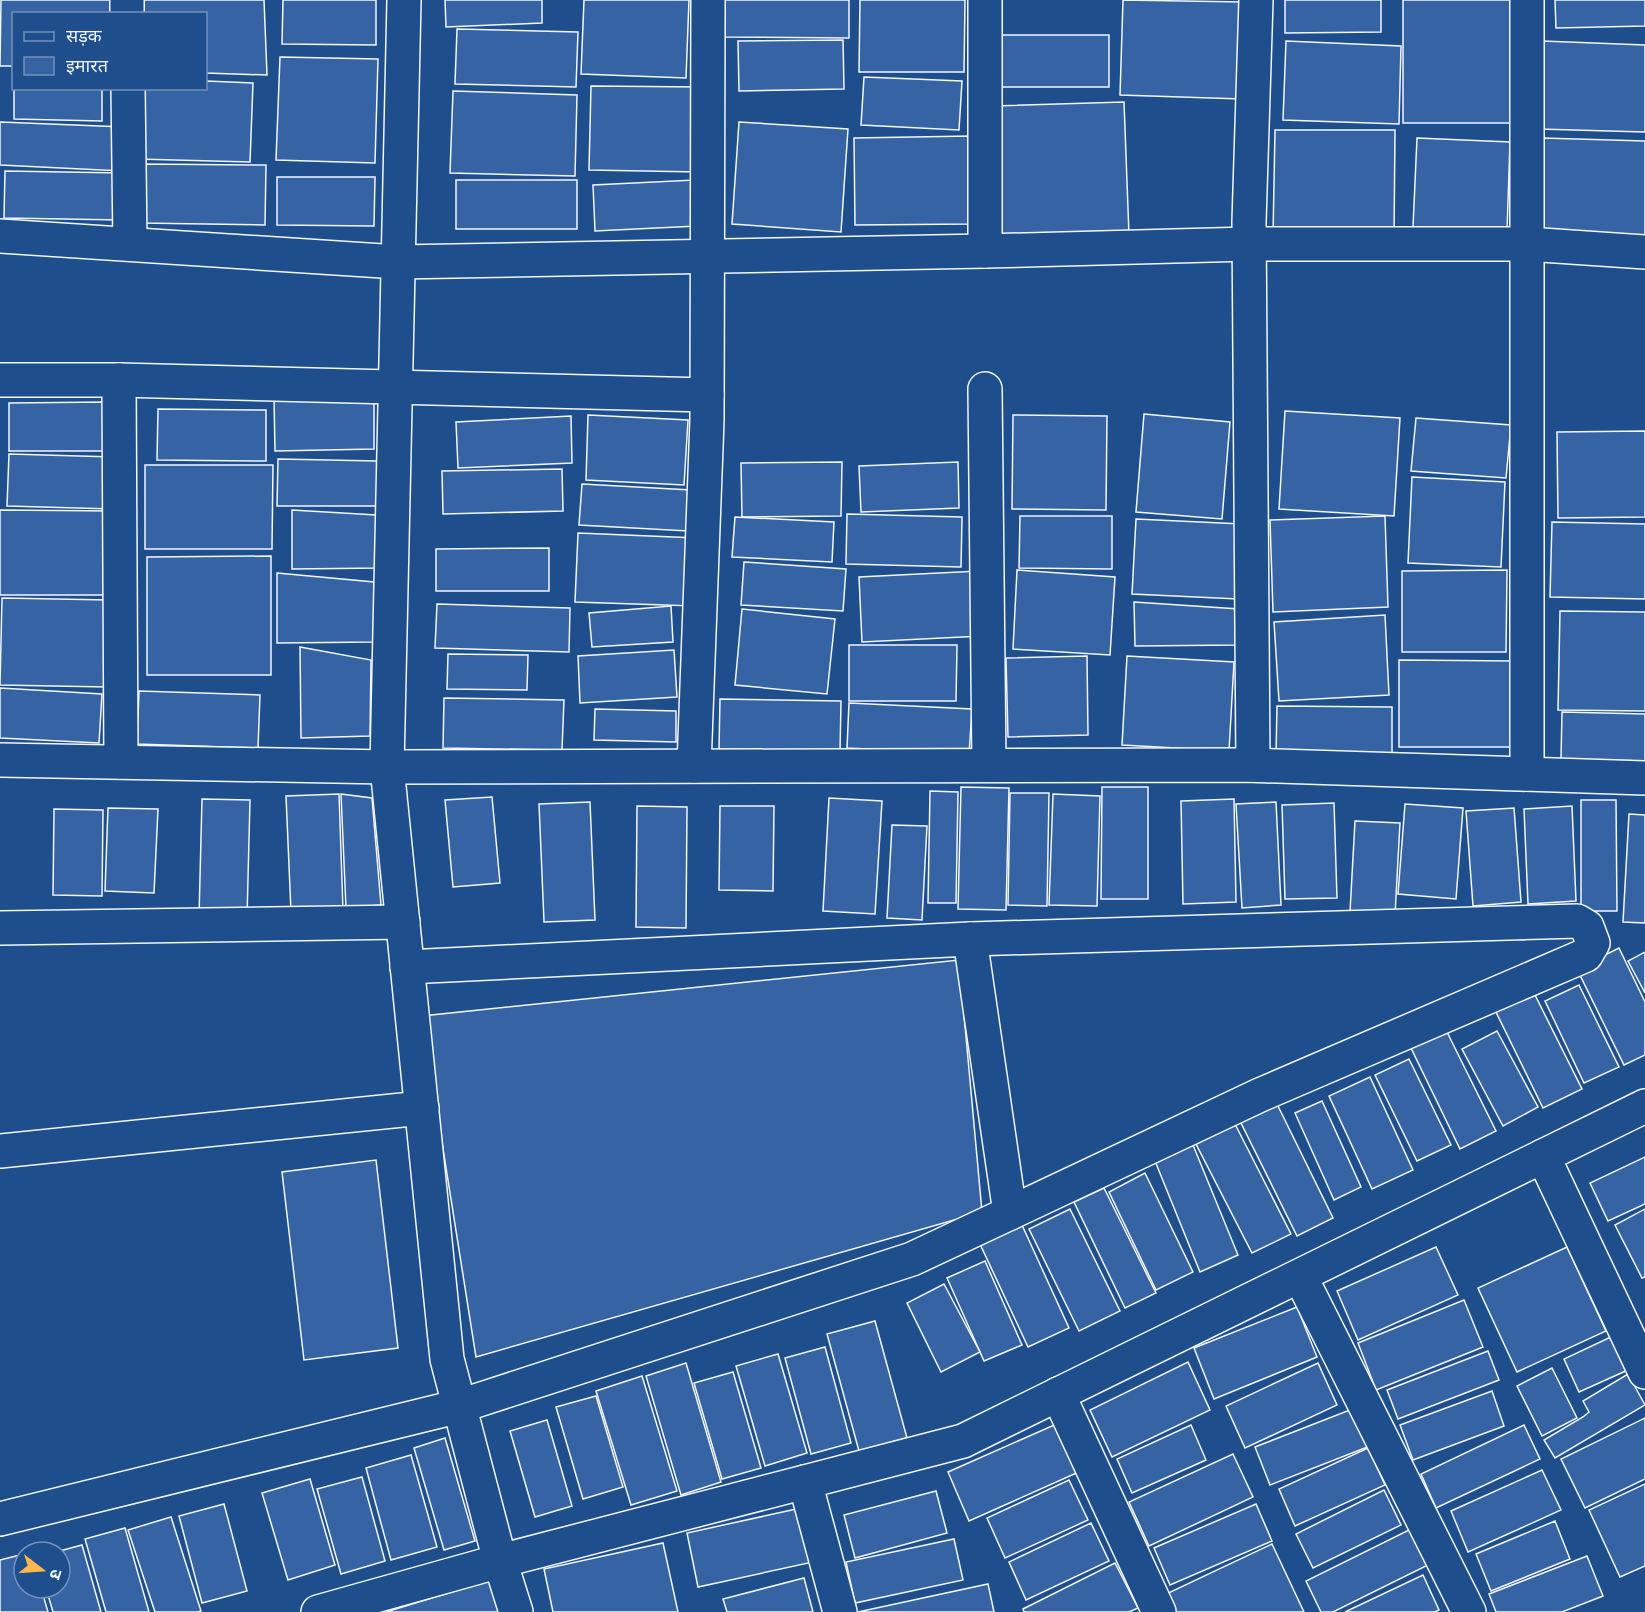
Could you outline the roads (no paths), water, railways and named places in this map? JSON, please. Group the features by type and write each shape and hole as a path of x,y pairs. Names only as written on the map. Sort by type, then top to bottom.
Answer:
{"street":[{"path":"404,0 387,767 447,1359 500,1561 516,1612"},
{"path":"694,766 707,395 708,0"},
{"path":"985,0 985,252"},
{"path":"1253,765 1249,244 1256,0"},
{"path":"1527,0 1527,774"},
{"path":"128,90 130,244"},
{"path":"0,236 398,262 985,252 1249,244 1527,244 1645,252"},
{"path":"0,380 119,380 707,395"},
{"path":"119,380 121,762"},
{"path":"985,389 989,765"},
{"path":"0,760 387,767 1253,765 1645,778"},
{"path":"0,928 402,921"},
{"path":"0,1519 460,1406 912,1259 1260,1095 1586,955 1593,943 1587,927 1577,921 970,939 407,967"},
{"path":"970,939 1010,1213"},
{"path":"318,1612 500,1561 963,1441 1645,1106"},
{"path":"0,1151 422,1108"},
{"path":"1543,1156 1645,1372"},
{"path":"1300,1276 1469,1612"},
{"path":"1058,1394 1159,1612"},
{"path":"805,1482 840,1612"}]}
